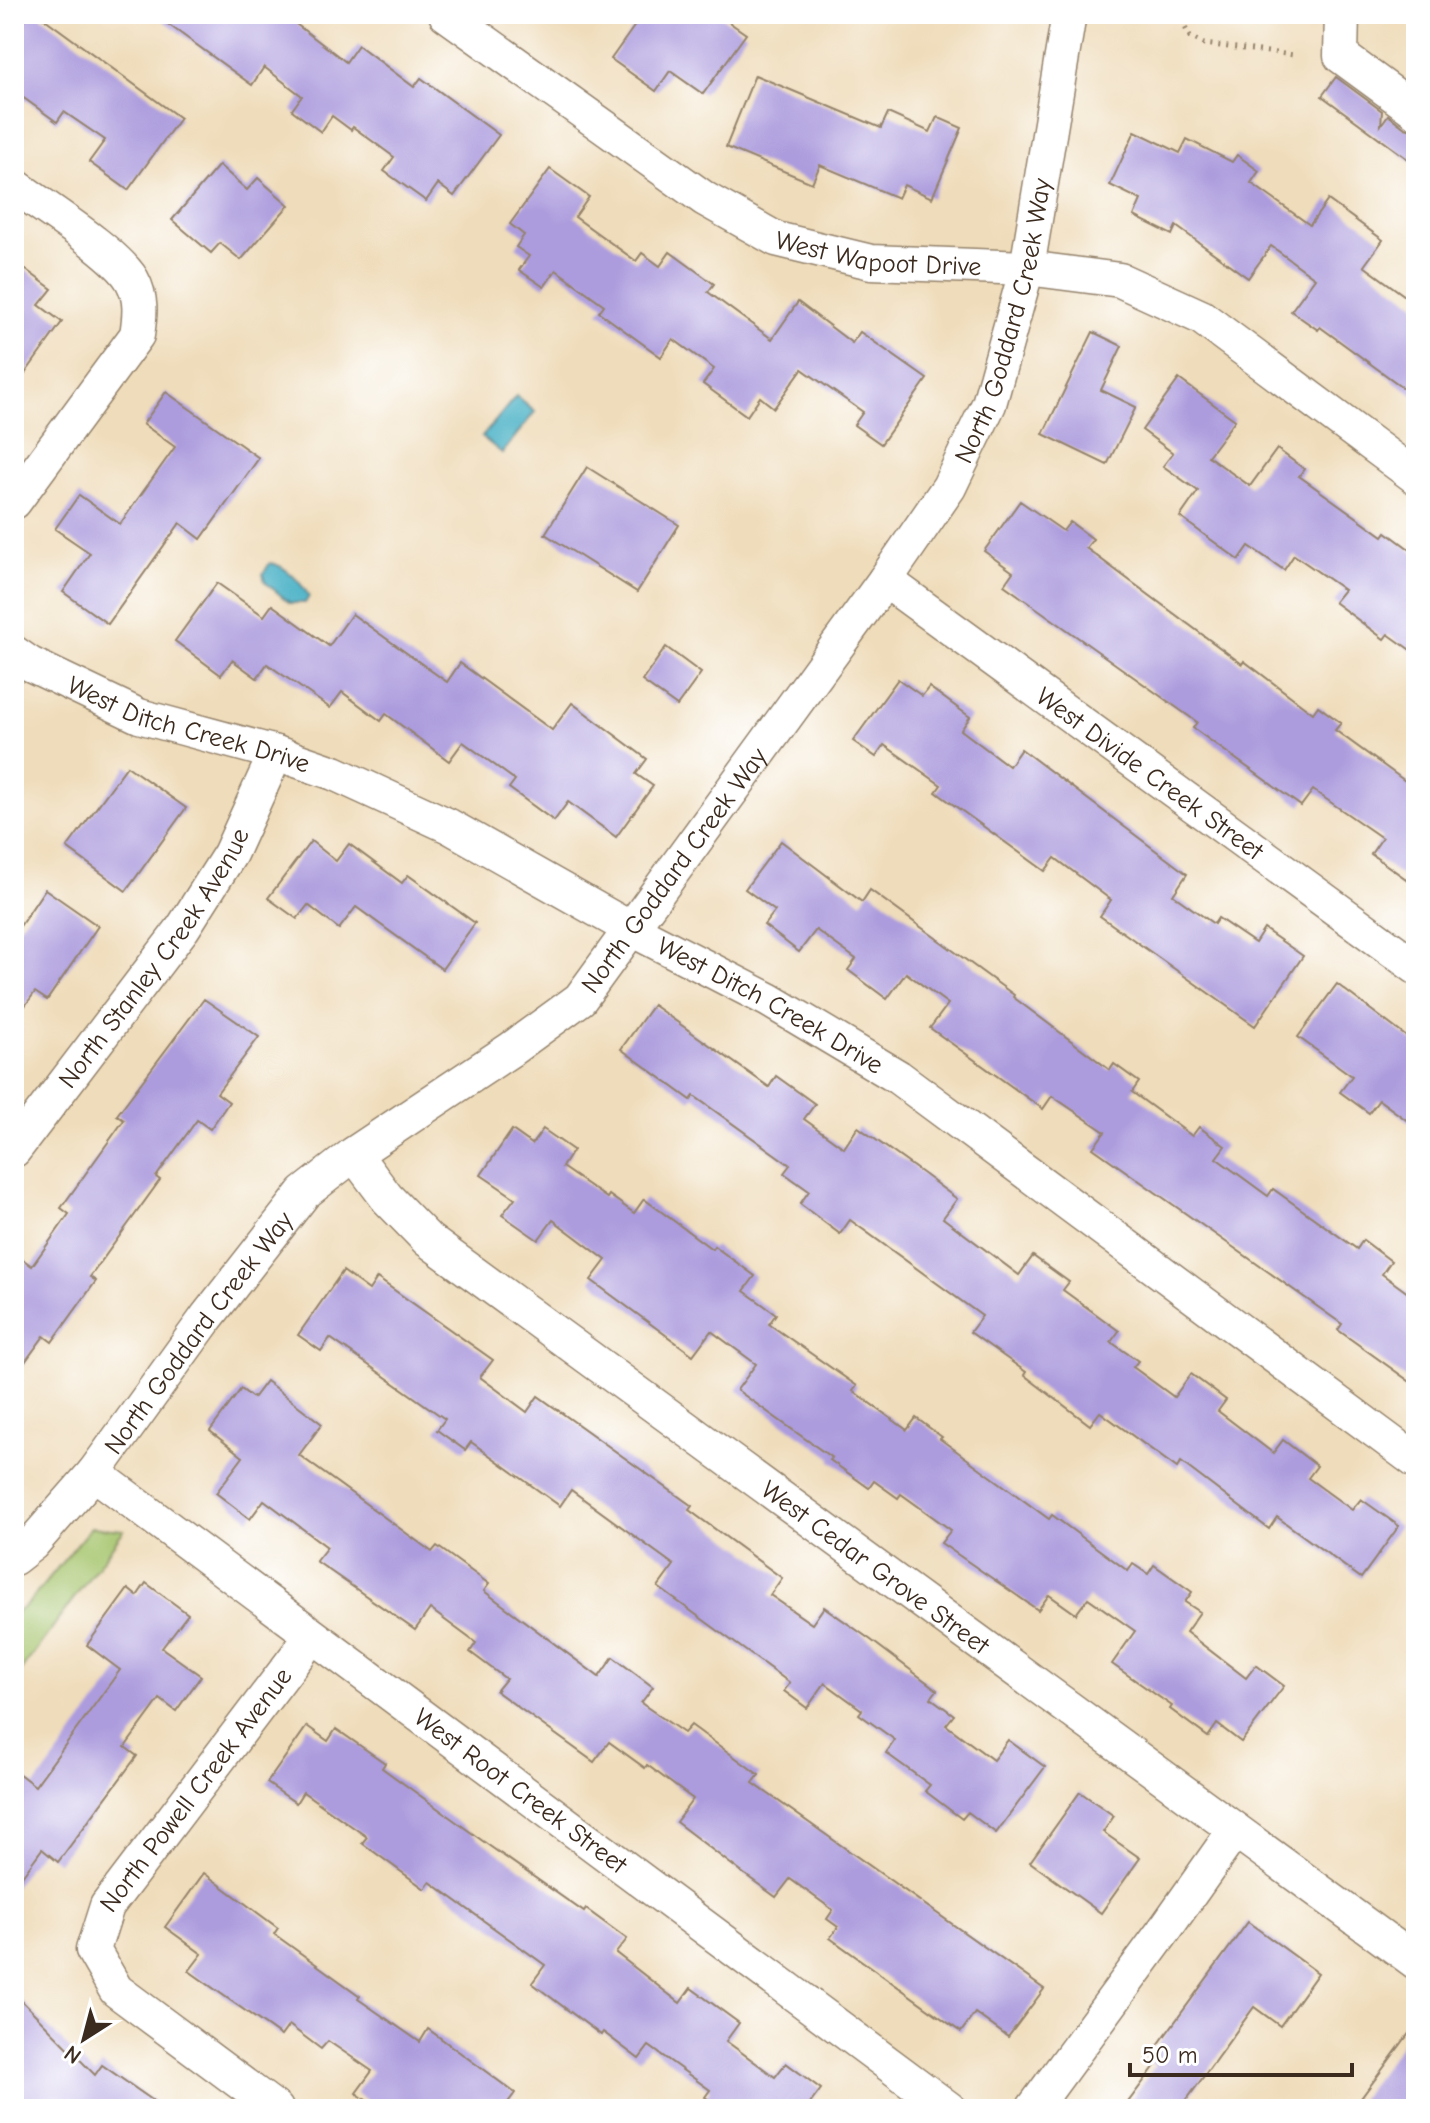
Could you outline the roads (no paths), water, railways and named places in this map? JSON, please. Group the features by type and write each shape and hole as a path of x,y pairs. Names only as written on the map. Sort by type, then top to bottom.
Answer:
{"street":[{"name":"West Wapoot Drive","path":"446,14 705,199 776,239 871,262 1027,268 1120,280 1201,317 1416,477"},
{"name":"North Goddard Creek Way","path":"14,1558 32,1544 94,1473 207,1317 304,1193 354,1154 580,999 885,580 949,487 989,404 1027,268 1069,14"},
{"path":"1342,14 1341,56 1416,111"},
{"path":"14,185 110,255 132,280 141,308 137,335 14,502"},
{"name":"West Divide Creek Street","path":"885,580 1416,967"},
{"name":"West Ditch Creek Drive","path":"14,653 30,664 139,716 276,753 334,773 449,826 631,929 769,1000 898,1077 1416,1461"},
{"name":"North Stanley Creek Avenue","path":"14,1150 183,928 230,854 276,753"},
{"name":"West Cedar Grove Street","path":"354,1154 387,1198 428,1240 1416,1962"},
{"name":"West Root Creek Street","path":"94,1473 949,2109"},
{"name":"North Powell Creek Avenue","path":"276,2109 116,1990 93,1950 107,1906 312,1636"},
{"path":"1033,2109 1235,1830"}],"water":[{"path":"516,396 535,412 502,453 482,437"},
{"path":"270,563 282,567 297,580 309,596 305,603 290,603 265,582 263,574"}]}
